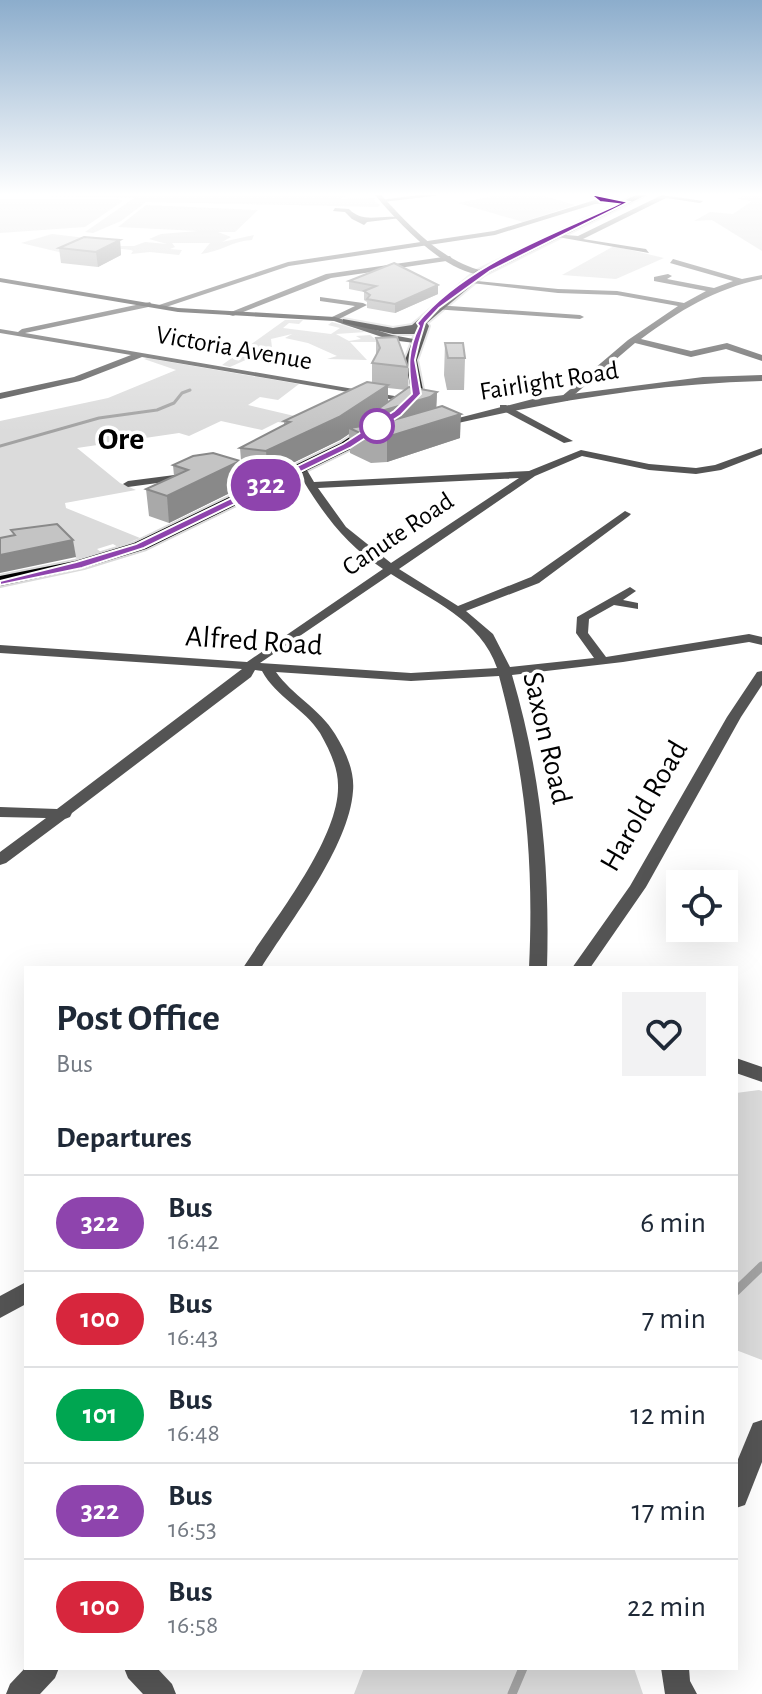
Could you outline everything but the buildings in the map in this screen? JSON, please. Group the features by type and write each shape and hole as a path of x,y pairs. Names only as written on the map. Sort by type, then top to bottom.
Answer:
{"highway":[{"path":"0,581 114,556 346,446 413,400 417,390 409,358 415,333 436,307 478,274"},
{"path":"341,320 415,333"},
{"path":"379,332 409,358"}],"main road":[{"path":"0,280 155,305 230,314 341,320 379,332 415,333"}],"street":[{"path":"13,333 155,305 255,274"},
{"path":"230,314 329,276 342,274"},
{"path":"718,274 762,287"},
{"path":"668,276 657,279 716,291"},
{"path":"564,399 661,320 739,280 762,277"},
{"path":"467,282 617,293 688,306"},
{"path":"323,299 363,305 341,320"},
{"path":"436,307 580,317"},
{"name":"Victoria Avenue","path":"0,334 13,333 413,400"},
{"path":"637,341 691,354 727,346 762,358"},
{"path":"664,361 677,353"},
{"path":"0,396 77,379 142,354"},
{"name":"Fairlight Road","path":"432,426 503,407 703,380 762,378"},
{"path":"503,407 568,441"},
{"path":"346,446 370,445"},
{"name":"Canute Road","path":"0,860 65,814 246,674 254,661 277,644 531,474 581,453 649,467 696,471 717,468 762,451"},
{"name":"Saxon Road","path":"300,467 347,535 389,569 458,610 487,634 505,672 530,760 539,833 541,910 538,966"},
{"path":"128,484 215,473 262,487"},
{"path":"311,485 531,474"},
{"path":"458,610 535,580 625,514"},
{"path":"603,661 582,633 583,617 630,591"},
{"path":"614,601 634,606"},
{"path":"505,672 603,661 749,638 762,641"},
{"name":"Alfred Road","path":"0,649 411,677 505,672"},
{"path":"253,966 327,844 341,817 346,789 342,766 326,731 308,708 273,679 268,669"},
{"name":"Harold Road","path":"582,966 638,887 734,717 762,675"},
{"path":"0,812 65,814"},
{"path":"738,1066 762,1075"},
{"path":"0,1308 24,1293"},
{"path":"738,1491 762,1431"},
{"path":"20,1694 43,1670"},
{"path":"140,1670 162,1694"},
{"path":"675,1670 676,1687 683,1694"}],"shaded area":[{"path":"564,274 627,274 616,279"},
{"path":"285,320 303,320 299,324 289,323 283,328 331,334 340,328 328,325 332,322 366,332 336,334 349,341 361,339 356,336 370,335 379,342 350,342 367,360 327,359 337,356 308,343 285,338 292,334 271,339 272,348 230,367 222,365"},
{"path":"144,359 299,384 278,400 260,397 248,405 303,418 291,424 278,422 262,430 221,421 189,436 179,433 77,448 120,483 136,490 65,503 66,508 140,538 118,547 113,544 97,549 101,552 77,559 57,538 0,548 0,421 108,398 176,370"},
{"path":"762,1091 762,1360 738,1351 738,1093"},
{"path":"363,1670 635,1670 643,1694 354,1694"}],"waterway":[{"path":"0,446 99,418 157,410 174,403 182,393 190,390"},
{"path":"738,1289 762,1266"},
{"path":"512,1694 522,1670"}],"bus line":[{"name":"322","path":"0,581 114,556 140,546 346,446 398,413 416,394 411,360 414,343 423,326 421,323 453,292 480,274"}],"district":[{"name":"Ore","path":"121,439"}]}
